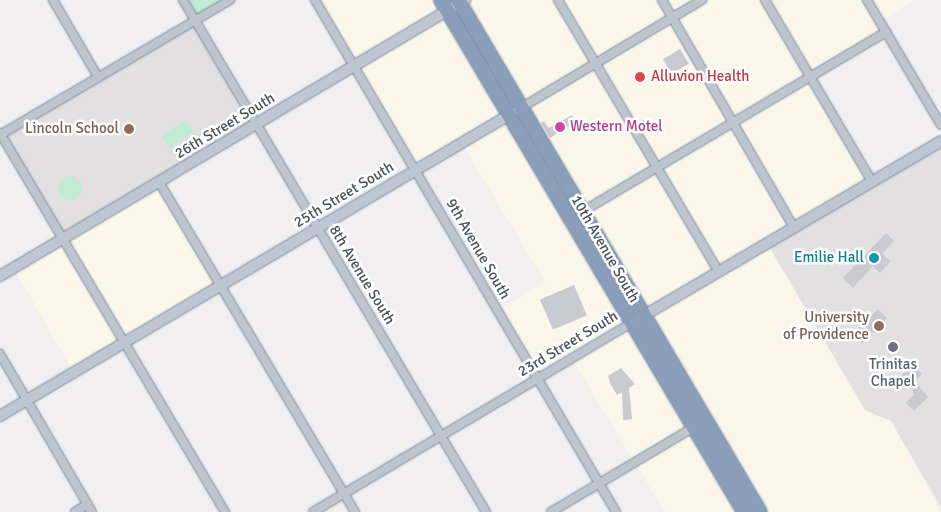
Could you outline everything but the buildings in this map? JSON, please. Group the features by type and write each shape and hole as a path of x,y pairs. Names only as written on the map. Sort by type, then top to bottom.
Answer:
{"highway":[{"name":"10th Avenue South","path":"461,1 515,111 699,424 744,512"},
{"name":"10th Avenue South","path":"444,5 515,111"},
{"name":"10th Avenue South","path":"699,424 760,512"}],"street":[{"path":"53,0 98,77"},
{"name":"8th Avenue South","path":"184,0 486,512"},
{"path":"225,512 0,134 230,0"},
{"name":"9th Avenue South","path":"315,0 616,512"},
{"path":"558,0 719,272"},
{"path":"662,0 794,228"},
{"name":"25th Street South","path":"0,416 702,0"},
{"path":"765,0 872,182"},
{"path":"868,0 941,125"},
{"name":"26th Street South","path":"0,276 354,67 444,5 461,1"},
{"path":"575,216 886,32"},
{"name":"23rd Street South","path":"313,512 941,140"},
{"path":"159,182 355,512"},
{"path":"0,354 92,512"},
{"path":"551,512 699,424"},
{"path":"75,512 88,504"}],"shaded area":[{"path":"315,0 441,0 744,512 665,512 572,359 539,379 498,311 545,282 462,143 416,170"},
{"path":"458,0 915,0 880,21 886,32 811,77 872,182 768,244 865,410 891,421 941,512 759,512"},
{"name":"Lincoln School","path":"196,20 256,125 61,238 0,133"},
{"name":"University of Providence","path":"941,141 941,507 891,421 865,410 767,243"},
{"path":"159,182 220,287 73,371 13,267"}],"green space":[{"path":"184,0 230,0 196,20"},
{"path":"186,120 194,132 170,148 162,136"},
{"path":"70,176 79,179 82,188 79,197 70,200 61,197 58,188 61,179"}],"place":[{"name":"Alluvion Health","path":"640,77"},
{"name":"Western Motel","path":"560,127"},
{"name":"Lincoln School","path":"129,129"},
{"name":"Emilie Hall","path":"874,258"},
{"name":"University of Providence","path":"879,326"},
{"name":"Trinitas Chapel","path":"893,347"}]}
